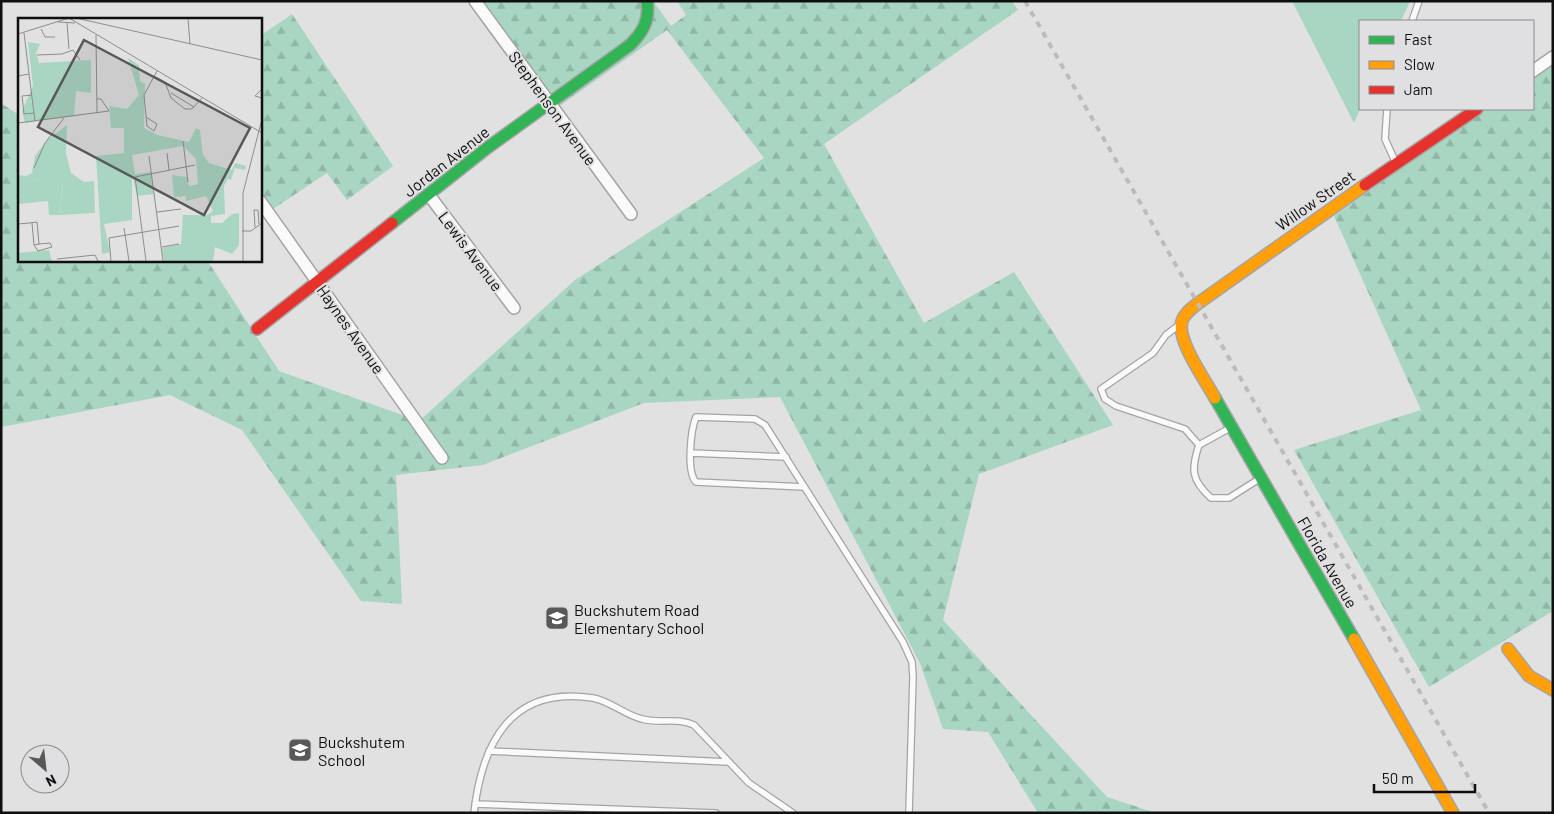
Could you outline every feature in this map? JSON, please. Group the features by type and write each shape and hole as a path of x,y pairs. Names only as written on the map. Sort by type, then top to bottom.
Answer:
{"street":[{"name":"Stephenson Avenue","path":"475,1 632,214"},
{"name":"Jordan Avenue","path":"257,330 549,103 630,45 642,32 649,14 648,1"},
{"path":"1534,69 1553,57"},
{"name":"Willow Street","path":"1179,325 1182,317 1197,304 1476,110"},
{"name":"Lewis Avenue","path":"429,195 514,308"},
{"name":"Haynes Avenue","path":"261,202 442,458"},
{"name":"Florida Avenue","path":"1179,325 1183,341 1453,813"},
{"path":"1508,649 1529,676 1553,690"}],"lane":[{"path":"1412,20 1419,1"},
{"path":"1387,110 1385,139 1396,164"},
{"path":"1179,325 1166,335 1153,353 1101,389 1105,399 1116,406 1185,429 1198,445"},
{"path":"804,487 696,482 691,470 691,430 696,417 756,419 766,425 903,642 912,662 909,813"},
{"path":"1232,427 1198,445 1192,466 1200,488 1211,498 1229,498 1261,477"},
{"path":"691,453 786,457"},
{"path":"474,813 484,759 499,731 522,709 555,698 594,698 641,719 659,721 682,719 694,725 749,783 793,813"},
{"path":"489,751 728,762"},
{"path":"476,804 716,813"}],"green space":[{"path":"477,1 653,1 671,26 686,15 677,1 1012,1 1018,10 824,144 924,323 1014,272 1113,425 979,474 943,620 1107,797 1156,813 1038,813 988,732 943,729 920,663 780,397 644,403 483,465 396,475 402,604 361,601 242,430 170,395 1,427 1,103 18,114 18,261 208,261 279,371 419,421 575,280 764,158 667,30 554,110"},
{"path":"1292,1 1410,1 1401,20 1359,20 1360,110 1354,123"},
{"path":"292,14 393,166 347,200 327,173 270,211 261,198 261,35"},
{"path":"1553,60 1553,611 1429,687 1294,450 1421,410 1334,216 1483,110 1534,110 1534,73"}],"railway":[{"path":"1025,1 1489,813"}],"traffic: fast":[{"path":"392,223 487,148 630,45 639,35 646,20 647,1"},
{"path":"1215,398 1354,639"}],"traffic: slow":[{"path":"1215,398 1183,339 1181,329 1184,316 1197,304 1365,185"},
{"path":"1354,639 1453,813"},
{"path":"1508,649 1529,676 1553,690"}],"traffic: jam":[{"path":"1365,185 1476,110"},
{"path":"257,329 392,223"}],"place":[{"name":"Buckshutem Road Elementary School","path":"557,618"},
{"name":"Buckshutem School","path":"300,750"}]}
